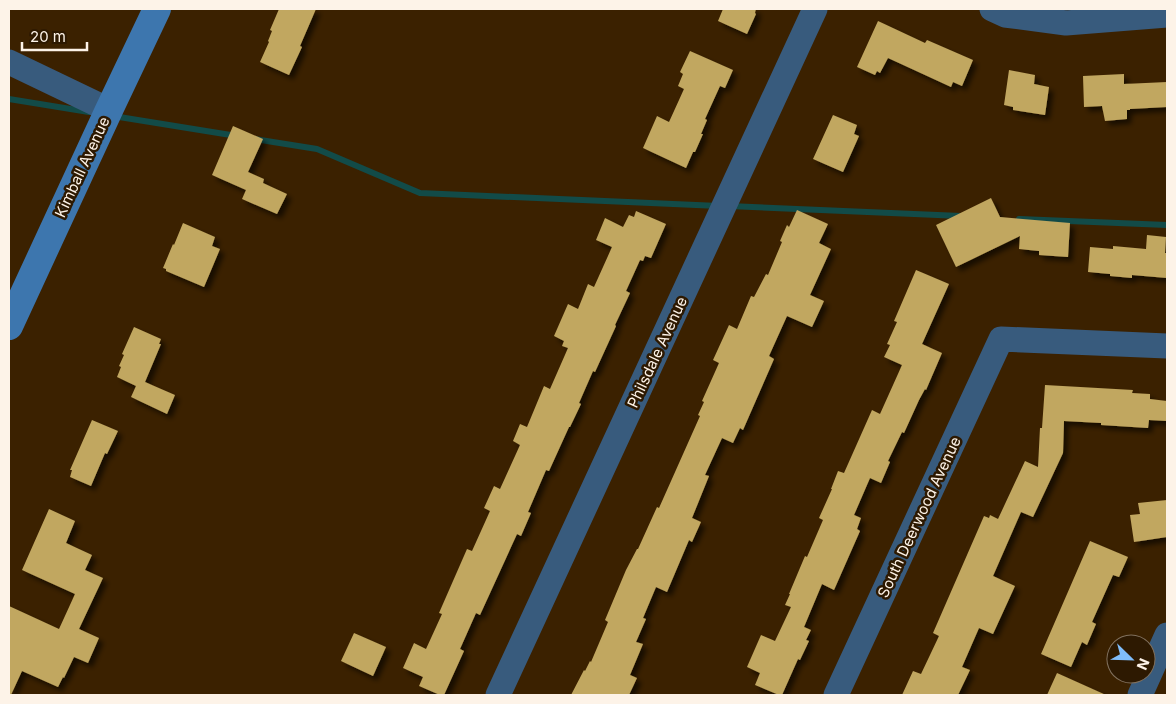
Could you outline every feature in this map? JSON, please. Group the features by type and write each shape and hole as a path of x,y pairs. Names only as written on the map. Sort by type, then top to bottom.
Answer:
{"main road":[{"name":"Kimball Avenue","path":"9,326 157,9"}],"street":[{"name":"Philsdale Avenue","path":"498,695 815,9"},
{"path":"992,9 1004,15 1066,23 1167,15"},
{"path":"9,62 109,110"},
{"name":"South Deerwood Avenue","path":"836,695 1001,339 1167,346"},
{"path":"1140,695 1167,635"}],"building":[{"path":"279,9 316,9 289,75 260,62 269,42 272,31 270,30"},
{"path":"723,9 756,9 756,14 747,34 718,21"},
{"path":"878,21 925,43 927,40 973,60 962,86 953,82 951,87 888,58 880,73 877,71 875,75 857,67"},
{"path":"690,51 733,70 725,88 720,86 705,119 707,120 701,134 703,134 686,168 643,148 657,116 669,122 684,89 678,86 683,74 680,72"},
{"path":"1009,70 1035,75 1034,84 1049,87 1045,115 1013,110 1013,107 1004,105"},
{"path":"1124,74 1124,84 1167,82 1167,107 1130,109 1127,110 1127,119 1105,121 1102,106 1084,107 1083,76"},
{"path":"833,115 857,125 854,134 859,136 843,172 813,159"},
{"path":"233,126 263,139 248,172 264,179 263,183 287,194 277,214 242,199 246,190 212,175"},
{"path":"991,198 1000,217 1070,223 1068,257 1039,255 1039,251 1019,249 1020,236 956,267 936,225"},
{"path":"797,210 828,224 819,243 831,249 810,295 824,301 812,327 787,316 769,356 774,359 743,430 740,428 733,443 722,438 705,475 709,476 692,518 701,522 692,542 689,540 667,592 656,587 643,618 646,619 636,642 643,644 630,675 637,678 629,695 571,695 584,670 591,662 608,622 605,620 626,570 657,507 659,508 700,416 698,415 704,402 702,401 719,363 713,360 729,325 737,329 751,296 754,297 766,274 768,275 787,225 789,227"},
{"path":"636,211 666,224 651,258 645,256 643,261 640,260 626,291 630,293 595,372 593,371 579,403 581,404 549,471 546,470 528,512 531,513 521,536 517,534 480,615 476,613 460,649 464,651 444,695 419,686 423,677 403,668 414,643 426,649 442,614 439,613 467,549 472,551 490,511 484,508 494,486 500,489 520,445 513,441 520,424 527,427 544,386 550,389 568,348 562,346 564,341 554,336 568,304 578,309 588,284 594,287 612,247 596,240 605,218 623,227 629,215 634,217"},
{"path":"183,223 215,237 212,246 220,249 204,287 163,268"},
{"path":"1147,235 1166,237 1167,278 1132,275 1132,278 1088,272 1090,247 1113,249 1113,246 1146,249"},
{"path":"916,270 949,284 922,344 942,353 926,390 888,461 890,462 881,483 870,478 854,515 861,518 857,529 860,531 834,590 822,584 804,627 811,630 806,640 809,641 800,660 798,659 782,695 779,695 755,685 760,673 747,667 761,635 775,641 791,607 785,605 789,594 823,520 819,518 838,471 844,473 872,410 880,414 902,365 884,357 890,345 887,344 897,322 894,321"},
{"path":"134,327 161,339 159,344 161,344 145,382 175,395 167,414 131,397 136,386 117,377 124,355 122,354"},
{"path":"1045,385 1133,390 1132,393 1150,394 1150,399 1167,401 1167,421 1149,420 1148,428 1064,421 1063,453 1033,517 1021,512 993,576 1015,586 993,634 979,628 962,667 970,670 958,695 902,695 913,671 921,674 939,636 933,633 984,516 989,518 990,515 998,519 1025,461 1038,467"},
{"path":"92,420 118,431 107,454 105,453 91,486 70,477 72,470 70,470"},
{"path":"1167,500 1167,537 1134,542 1130,515 1140,514 1138,503"},
{"path":"49,509 75,521 66,543 92,555 85,570 103,578 79,629 99,638 88,663 74,657 58,687 22,671 11,695 9,695 9,606 59,629 75,594 22,570"},
{"path":"1090,541 1128,557 1119,577 1113,575 1092,622 1096,624 1087,645 1082,642 1071,667 1041,654"},
{"path":"354,633 386,647 373,676 341,661"},
{"path":"1057,673 1106,695 1047,695"}],"waterway":[{"path":"9,99 89,112"},
{"path":"113,116 237,136"},
{"path":"254,139 317,149 420,193 719,206"},
{"path":"729,206 961,216"},
{"path":"1019,219 1167,225"}]}
